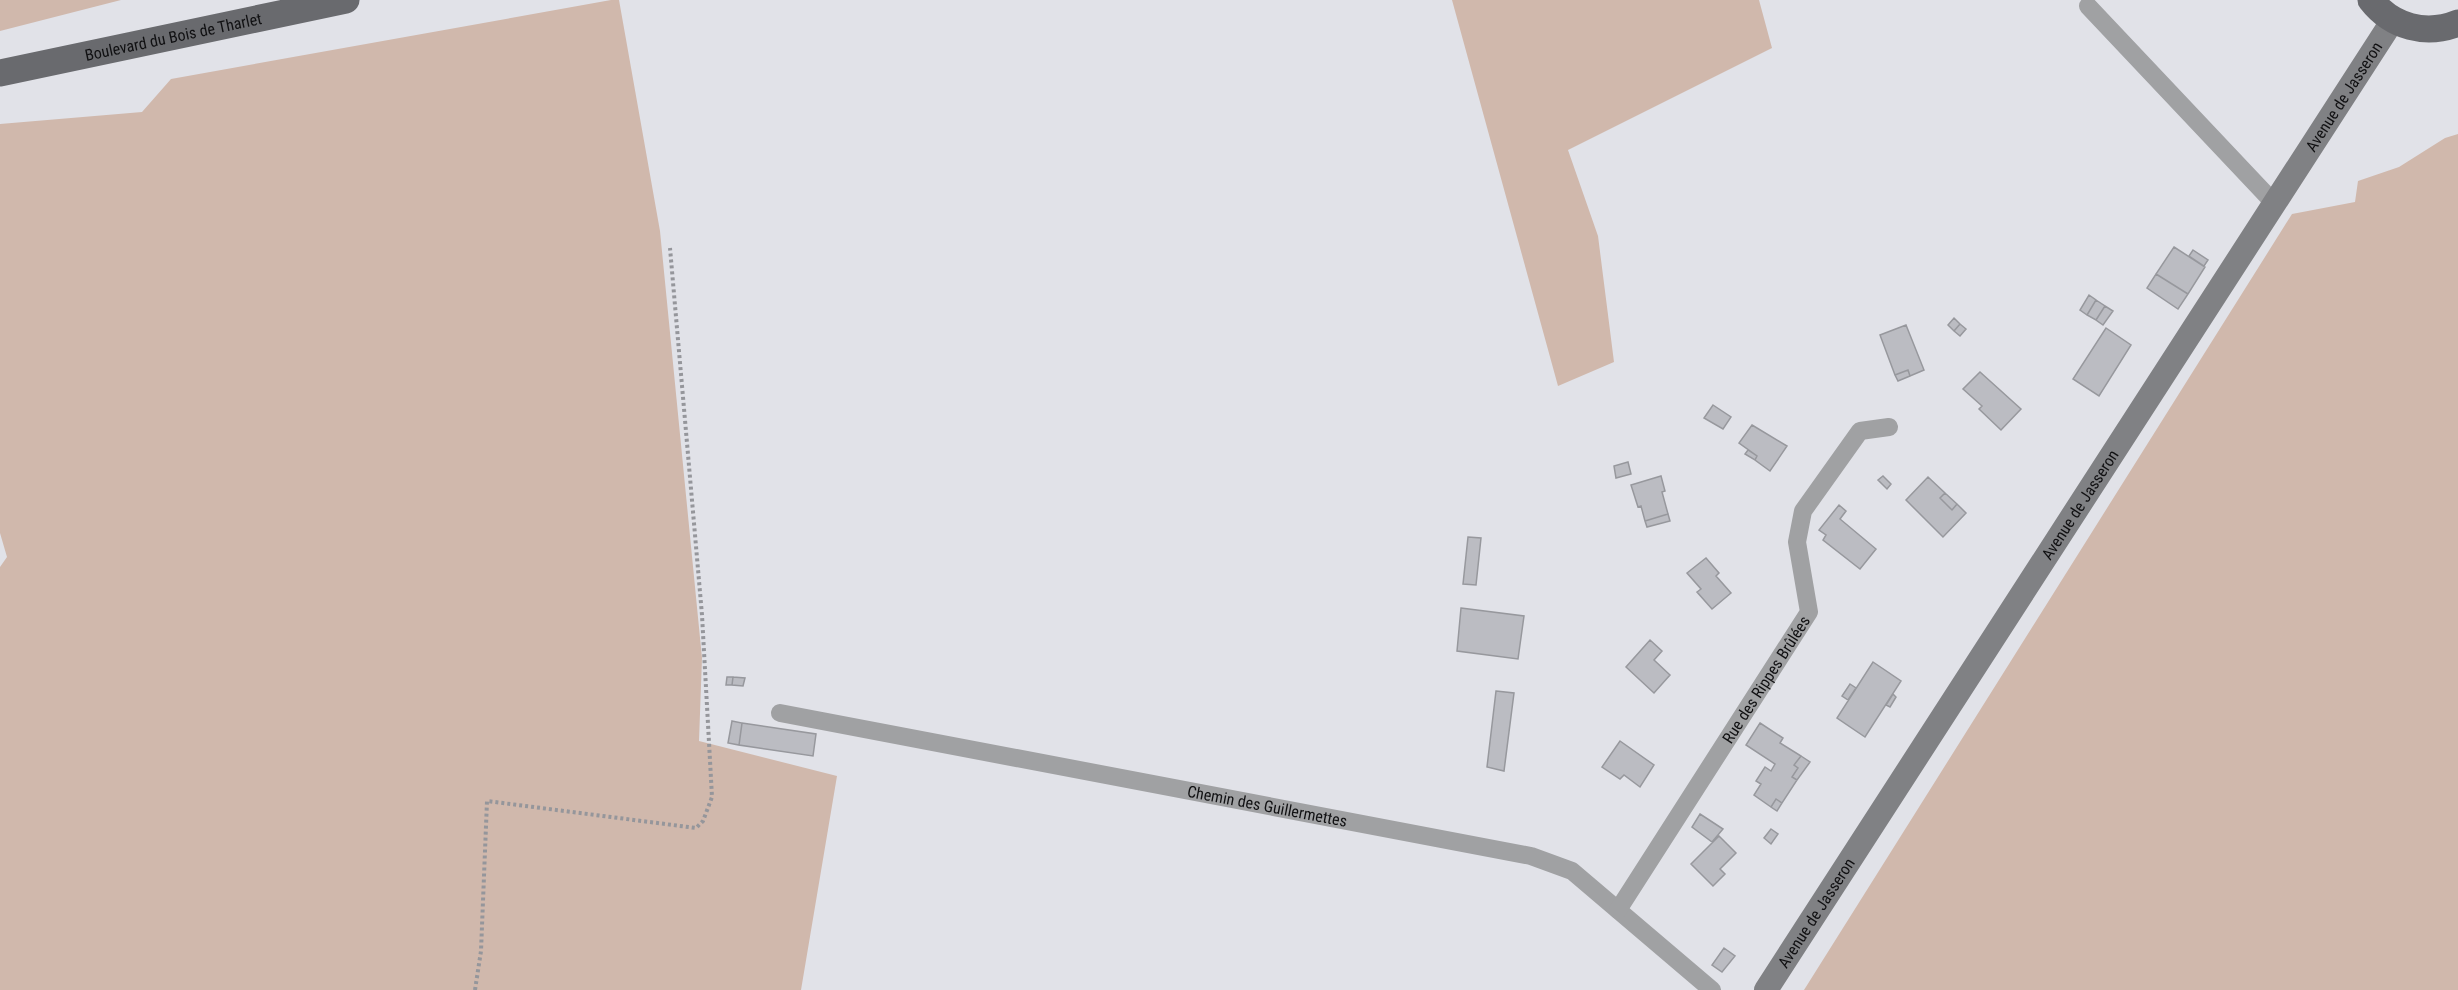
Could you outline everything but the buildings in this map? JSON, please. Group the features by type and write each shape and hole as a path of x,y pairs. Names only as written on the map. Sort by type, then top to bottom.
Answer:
{"main road":[{"name":"Boulevard du Bois de Tharlet","path":"0,73 346,0"},
{"path":"2371,0 2378,10 2408,27 2440,29 2458,23"},
{"name":"Avenue de Jasseron","path":"1766,990 2393,20"}],"street":[{"path":"2088,6 2274,203"},
{"name":"Rue des Rippes Brûlées","path":"1618,910 1809,612 1797,542 1803,511 1860,431 1889,427"},
{"name":"Chemin des Guillermettes","path":"780,713 1531,856 1572,871 1712,990"}],"path":[{"path":"475,990 481,951 487,801 696,828 703,821 712,797 702,615 670,248"}],"shaded area":[{"path":"0,0 121,0 0,31"},
{"path":"619,0 660,231 702,658 699,741 837,776 801,990 0,990 0,567 7,557 0,533 0,124 142,112 171,79"},
{"path":"1452,0 1759,0 1772,48 1568,150 1598,236 1614,362 1558,386"},
{"path":"2458,134 2458,990 1804,990 2292,214 2355,202 2358,181 2399,167 2445,138"}]}
